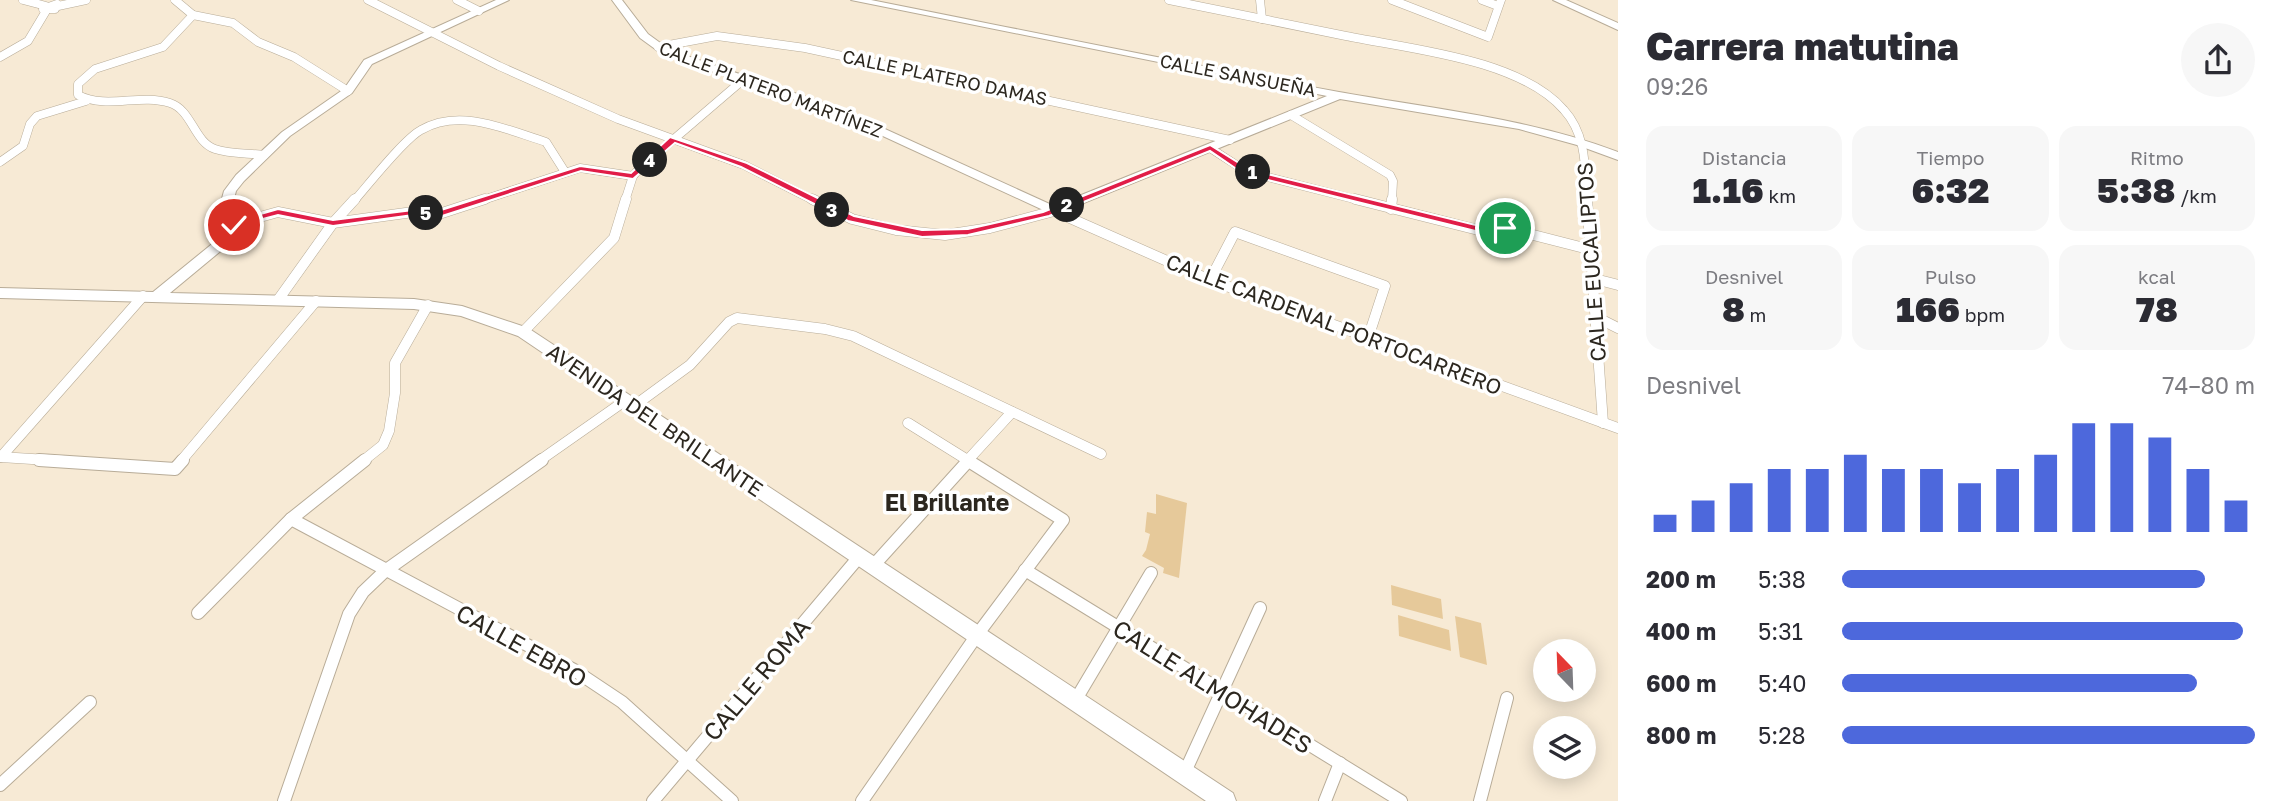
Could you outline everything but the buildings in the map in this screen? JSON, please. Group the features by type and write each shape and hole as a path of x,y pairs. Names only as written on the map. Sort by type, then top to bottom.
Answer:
{"street":[{"path":"23,0 46,8 86,0"},
{"path":"175,0 193,15 233,23 258,42 294,57 348,91"},
{"path":"368,0 430,33 618,119 744,165 852,219 896,230 946,235 1054,211 1339,95"},
{"path":"457,0 479,12"},
{"path":"235,232 226,206 230,191 286,134 348,91 368,62 504,0"},
{"name":"CALLE PLATERO MARTÍNEZ","path":"617,0 644,36 658,47 837,111 1054,211"},
{"name":"CALLE SANSUEÑA","path":"856,0 1339,95 1520,126 1581,142 1618,156"},
{"path":"1169,0 1468,61 1505,72 1552,99 1574,123 1581,142"},
{"path":"1260,0 1262,19"},
{"path":"1392,0 1488,37 1499,3 1482,0"},
{"path":"1562,1 1618,27"},
{"path":"0,57 28,41 46,8"},
{"path":"86,101 77,91 84,76 95,69 163,47 193,15"},
{"name":"CALLE PLATERO DAMAS","path":"658,47 717,36 804,48 1230,139"},
{"path":"523,332 614,238 633,176 744,79"},
{"path":"0,162 23,146 32,121 37,116 86,101 169,103 182,110 201,141 214,149 264,155"},
{"path":"1291,115 1390,175 1393,181 1391,208"},
{"path":"278,300 333,223 418,131 439,120 461,118 546,142 565,172"},
{"name":"CALLE EUCALIPTOS","path":"1581,142 1595,279 1603,423"},
{"path":"1210,148 1241,168 1264,176 1391,208 1592,250"},
{"path":"0,457 149,297 235,232 260,217 278,212 333,223 413,212 439,214 580,168 633,176"},
{"name":"CALLE CARDENAL PORTOCARRERO","path":"1054,211 1210,280 1618,428"},
{"path":"1210,280 1235,232 1385,286 1368,338"},
{"path":"1595,279 1618,285"},
{"name":"AVENIDA DEL BRILLANTE","path":"0,293 428,305 462,311 523,332 1184,774 1206,796 1225,801"},
{"path":"0,457 175,469 316,301"},
{"path":"198,612 291,519 383,445 389,431 395,393 395,363 428,305"},
{"path":"1596,317 1618,328"},
{"path":"284,801 349,614 363,592 385,571 690,365 729,322 737,318 825,329 853,336 1101,454"},
{"name":"CALLE ROMA","path":"653,801 866,561 968,461 1012,412"},
{"path":"862,801 977,635 1063,520 908,423"},
{"name":"CALLE EBRO","path":"291,519 574,670 622,702 732,801"},
{"name":"CALLE ALMOHADES","path":"1025,570 1401,801"},
{"path":"1075,701 1151,573"},
{"path":"1184,774 1260,608"},
{"path":"1480,801 1507,698"},
{"path":"0,785 89,702"},
{"path":"1325,801 1340,763"}],"shaded area":[{"path":"1156,494 1187,503 1179,578 1163,573 1164,568 1142,556 1150,534 1145,532 1147,512 1156,514"},
{"path":"1391,585 1441,599 1443,619 1392,605"},
{"path":"1398,615 1449,630 1451,651 1399,636"},
{"path":"1455,616 1481,623 1487,665 1460,657"}],"district":[{"name":"El Brillante","path":"947,502"}],"route":[{"path":"234,225 235,232 260,217 278,212 333,223 413,212 439,214 580,168 633,176 673,139 744,165 852,219 896,230 922,233 946,235 968,232 1046,214 1210,148 1241,168 1264,176 1508,236 1510,233 1505,228"}]}
